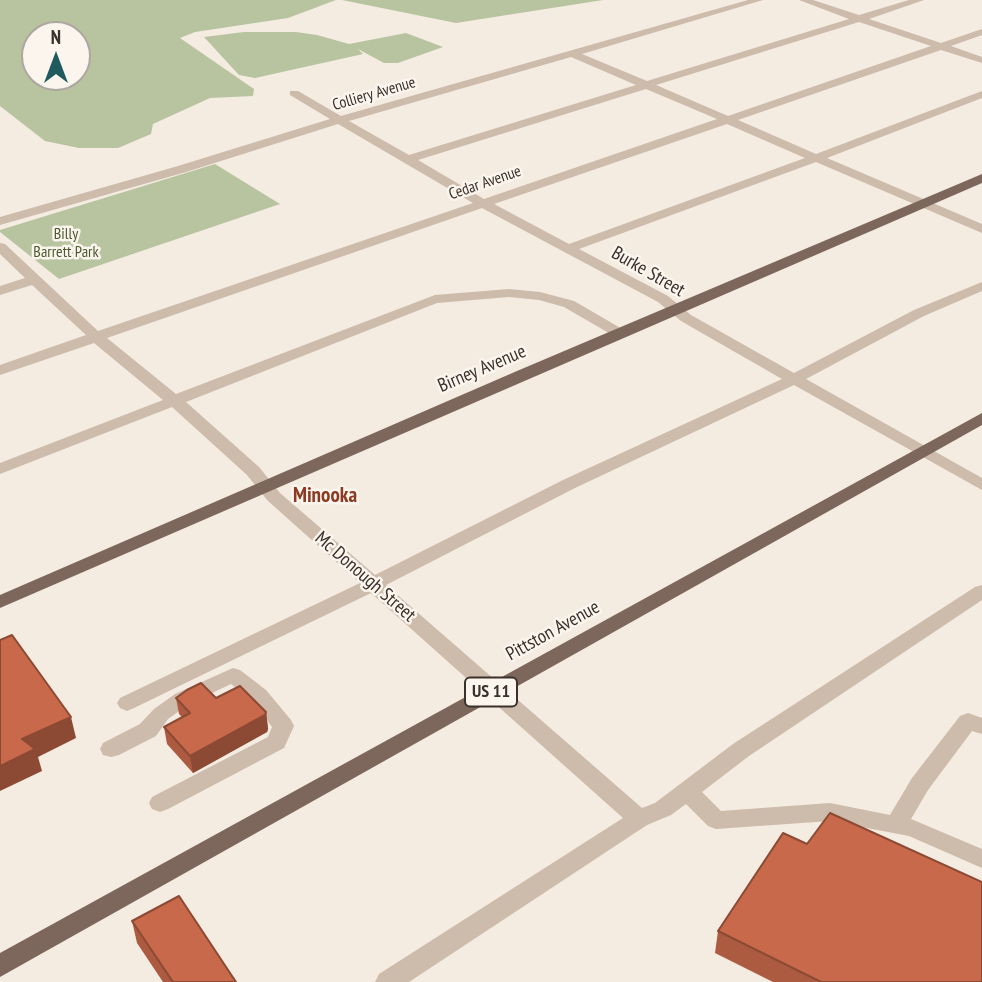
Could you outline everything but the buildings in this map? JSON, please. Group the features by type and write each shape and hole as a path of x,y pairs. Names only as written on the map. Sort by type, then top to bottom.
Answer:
{"main road":[{"name":"Birney Avenue","path":"0,602 982,178"},
{"name":"Pittston Avenue","path":"0,966 982,418"}],"street":[{"name":"Colliery Avenue","path":"0,221 182,169 255,144 758,0"},
{"path":"804,0 982,60"},
{"path":"409,159 919,0"},
{"name":"Cedar Avenue","path":"0,370 982,32"},
{"path":"574,54 982,229"},
{"name":"Burke Street","path":"294,93 482,203 663,299 686,318 982,485"},
{"path":"567,249 817,158 982,94"},
{"name":"Mc Donough Street","path":"0,247 96,337 176,402 253,471 274,497 639,820"},
{"path":"0,291 34,281"},
{"path":"127,704 373,584 569,484 794,379 919,313 982,286"},
{"path":"0,469 435,299 509,293 540,296 569,304 619,333"},
{"path":"388,982 639,820 663,809 741,750 982,591"},
{"path":"111,749 148,730 161,714 182,699 233,676 259,695 282,726 276,742 160,803"},
{"path":"896,825 920,784 968,721 982,726"},
{"path":"687,791 716,820 830,812 913,828 982,859"}],"green space":[{"path":"0,0 336,0 288,18 195,32 180,38 254,89 253,96 210,98 153,124 151,134 118,148 79,148 45,141 0,106"},
{"path":"342,0 603,0 456,23"},
{"path":"244,32 296,32 349,44 406,33 443,47 398,63 384,63 358,49 363,54 255,78 239,75 204,37"},
{"name":"Billy Barrett Park","path":"215,164 280,204 59,279 0,232 0,230"}],"district":[{"name":"Minooka","path":"325,496"}]}
